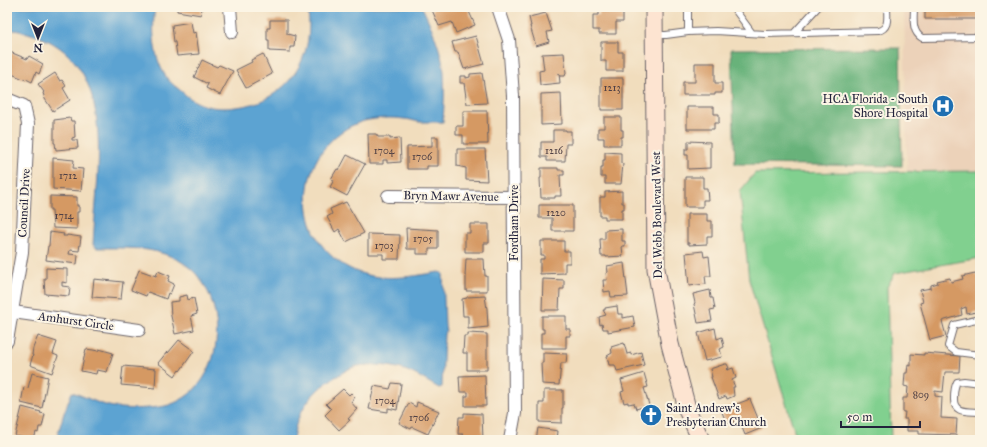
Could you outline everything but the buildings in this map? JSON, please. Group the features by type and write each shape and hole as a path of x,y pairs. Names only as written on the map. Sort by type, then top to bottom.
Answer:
{"street":[{"path":"230,7 232,32"},
{"name":"Fordham Drive","path":"498,7 509,40 513,96 515,413 510,440"},
{"name":"Del Webb Boulevard West","path":"654,7 656,269 670,344 688,412 701,440"},
{"name":"Council Drive","path":"7,99 24,106 28,124 22,252 7,341"},
{"name":"Bryn Mawr Avenue","path":"388,196 514,197"},
{"name":"Amhurst Circle","path":"13,312 139,330"}],"lane":[{"path":"688,7 688,32"},
{"path":"733,7 752,33"},
{"path":"795,32 818,7"},
{"path":"655,35 716,31 765,34 795,32 878,31 884,30 887,25 887,7"},
{"path":"914,7 914,30 917,35 922,38 980,37"},
{"path":"980,322 976,320 954,325 948,346 956,352 980,355"},
{"path":"980,383 964,381 957,382 955,386 954,403 960,411 980,412"}],"shaded area":[{"name":"HCA Florida - South Shore Hospital","path":"904,7 980,7 980,170 907,171"}],"green space":[{"path":"900,48 902,166 735,164 731,49"},
{"path":"980,171 980,258 895,273 887,287 891,440 797,440 749,280 740,191 755,173"}],"water":[{"path":"7,7 155,7 154,42 161,68 166,77 186,95 199,103 206,106 228,108 254,103 270,96 284,86 294,74 302,59 307,43 309,25 307,7 422,7 436,39 443,64 443,122 419,122 408,119 389,118 364,121 342,132 325,148 313,168 308,190 308,213 315,234 329,253 349,268 360,273 371,276 393,278 439,272 443,273 446,332 444,334 442,387 439,388 403,369 363,365 353,367 330,380 314,394 302,410 295,429 293,440 56,440 72,392 104,405 130,408 169,405 189,394 203,378 213,359 216,337 215,314 209,293 197,275 180,261 170,256 150,250 129,248 97,248 93,245 98,178 98,144 95,111 87,82 70,57 44,39 7,29"}],"place":[{"name":"HCA Florida - South Shore Hospital","path":"943,106"},
{"name":"Saint Andrew's Presbyterian Church","path":"651,415"}]}
